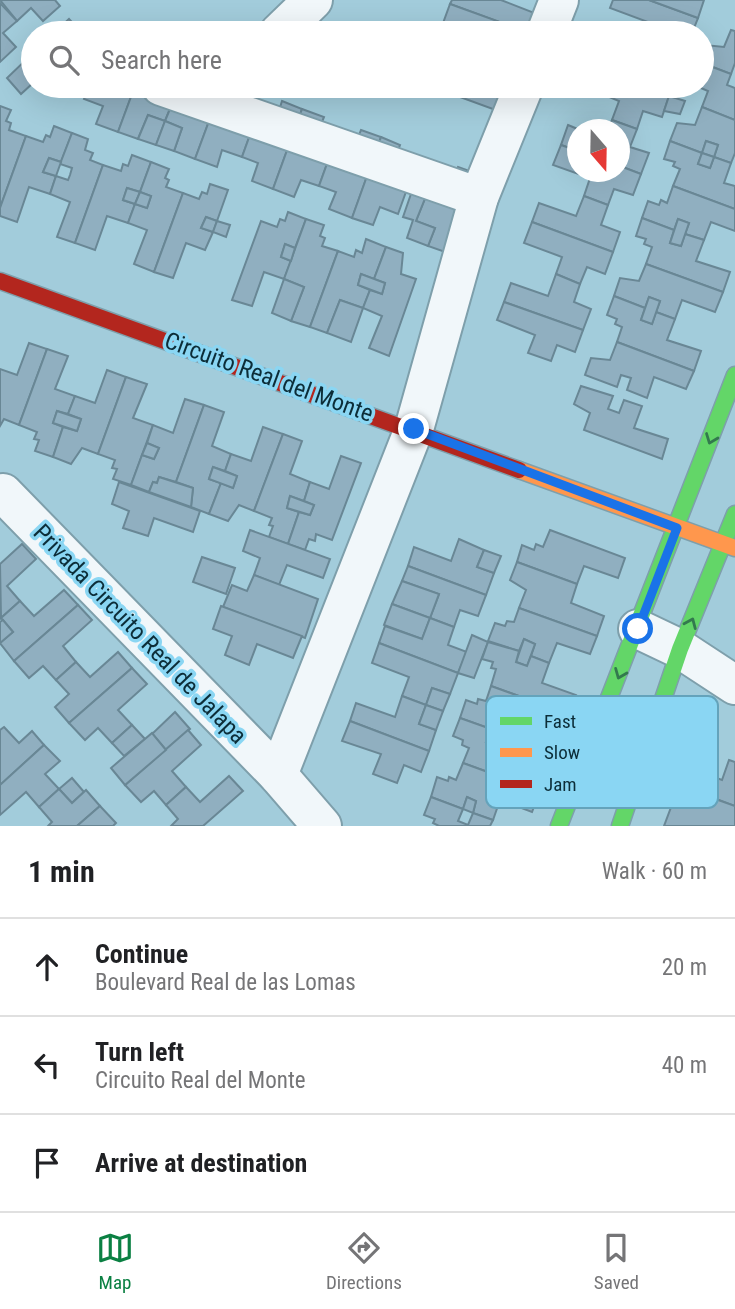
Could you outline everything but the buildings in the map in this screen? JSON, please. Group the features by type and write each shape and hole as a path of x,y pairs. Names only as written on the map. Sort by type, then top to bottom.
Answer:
{"street":[{"path":"291,21 313,0"},
{"path":"551,21 559,0"},
{"path":"226,98 479,197"},
{"path":"278,775 414,429 479,197 519,98"},
{"name":"Circuito Real del Monte","path":"0,281 414,429 729,546"},
{"path":"611,696 735,375"},
{"name":"Privada Circuito Real de Jalapa","path":"3,493 278,775 322,826"},
{"path":"664,696 680,649 729,546 735,514"},
{"path":"638,629 680,649 735,685"},
{"path":"559,826 566,808"},
{"path":"620,826 626,808"}],"traffic: fast":[{"path":"610,696 735,375"},
{"path":"664,696 680,649 735,514"},
{"path":"559,826 566,808"},
{"path":"620,826 626,808"}],"traffic: slow":[{"path":"519,470 735,548"}],"traffic: jam":[{"path":"0,281 519,470"}],"route":[{"path":"414,429 677,528 638,629"}]}
